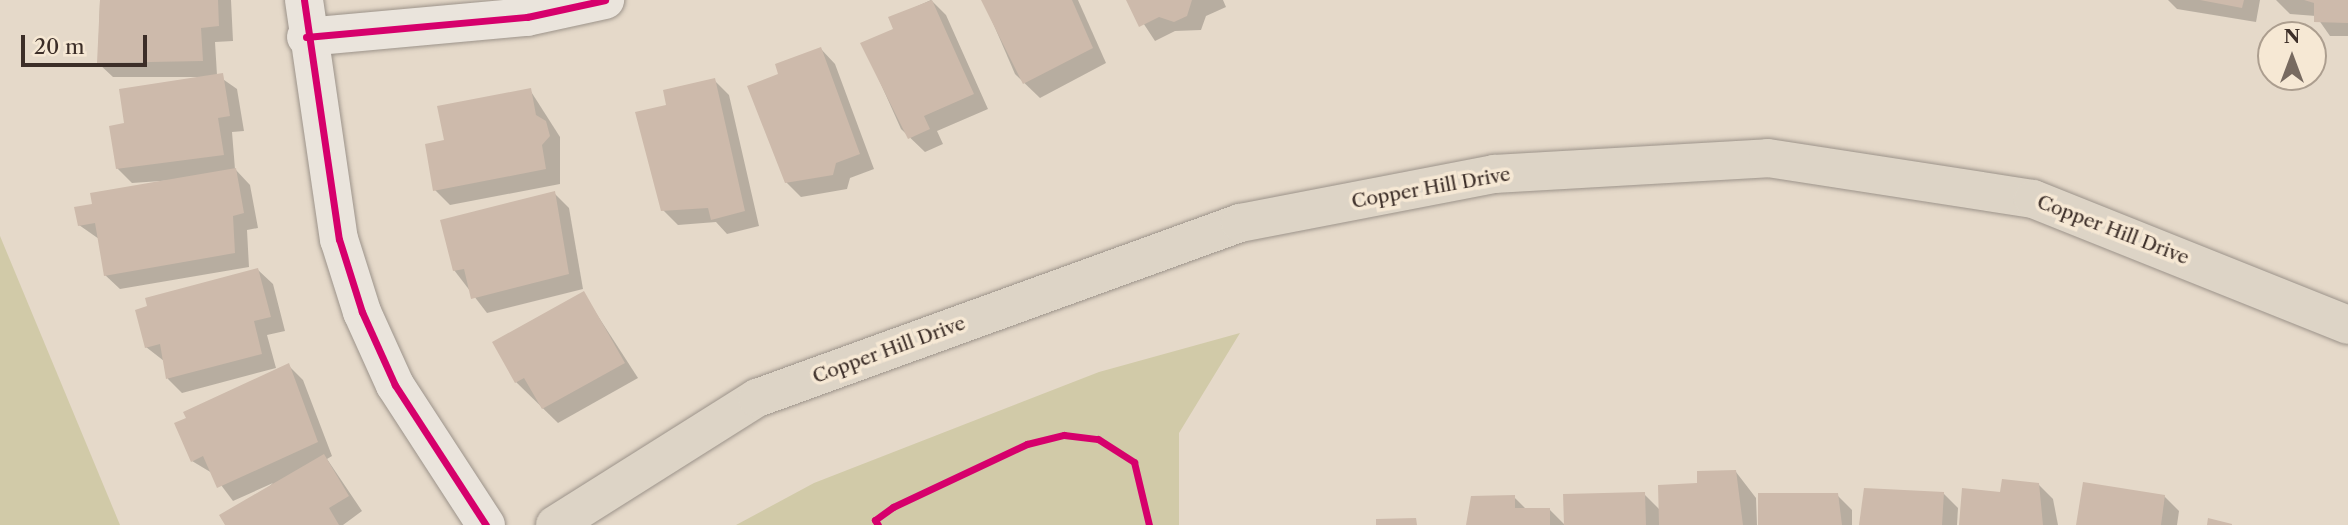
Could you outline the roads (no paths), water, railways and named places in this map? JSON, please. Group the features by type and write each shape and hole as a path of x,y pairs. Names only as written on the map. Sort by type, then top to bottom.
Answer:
{"main road":[{"name":"Copper Hill Drive","path":"555,525 757,398 1240,223 1494,174 1768,158 2033,200 2348,325"}],"street":[{"path":"486,525 395,385 362,313 339,239 305,18 527,17 605,0"}]}
